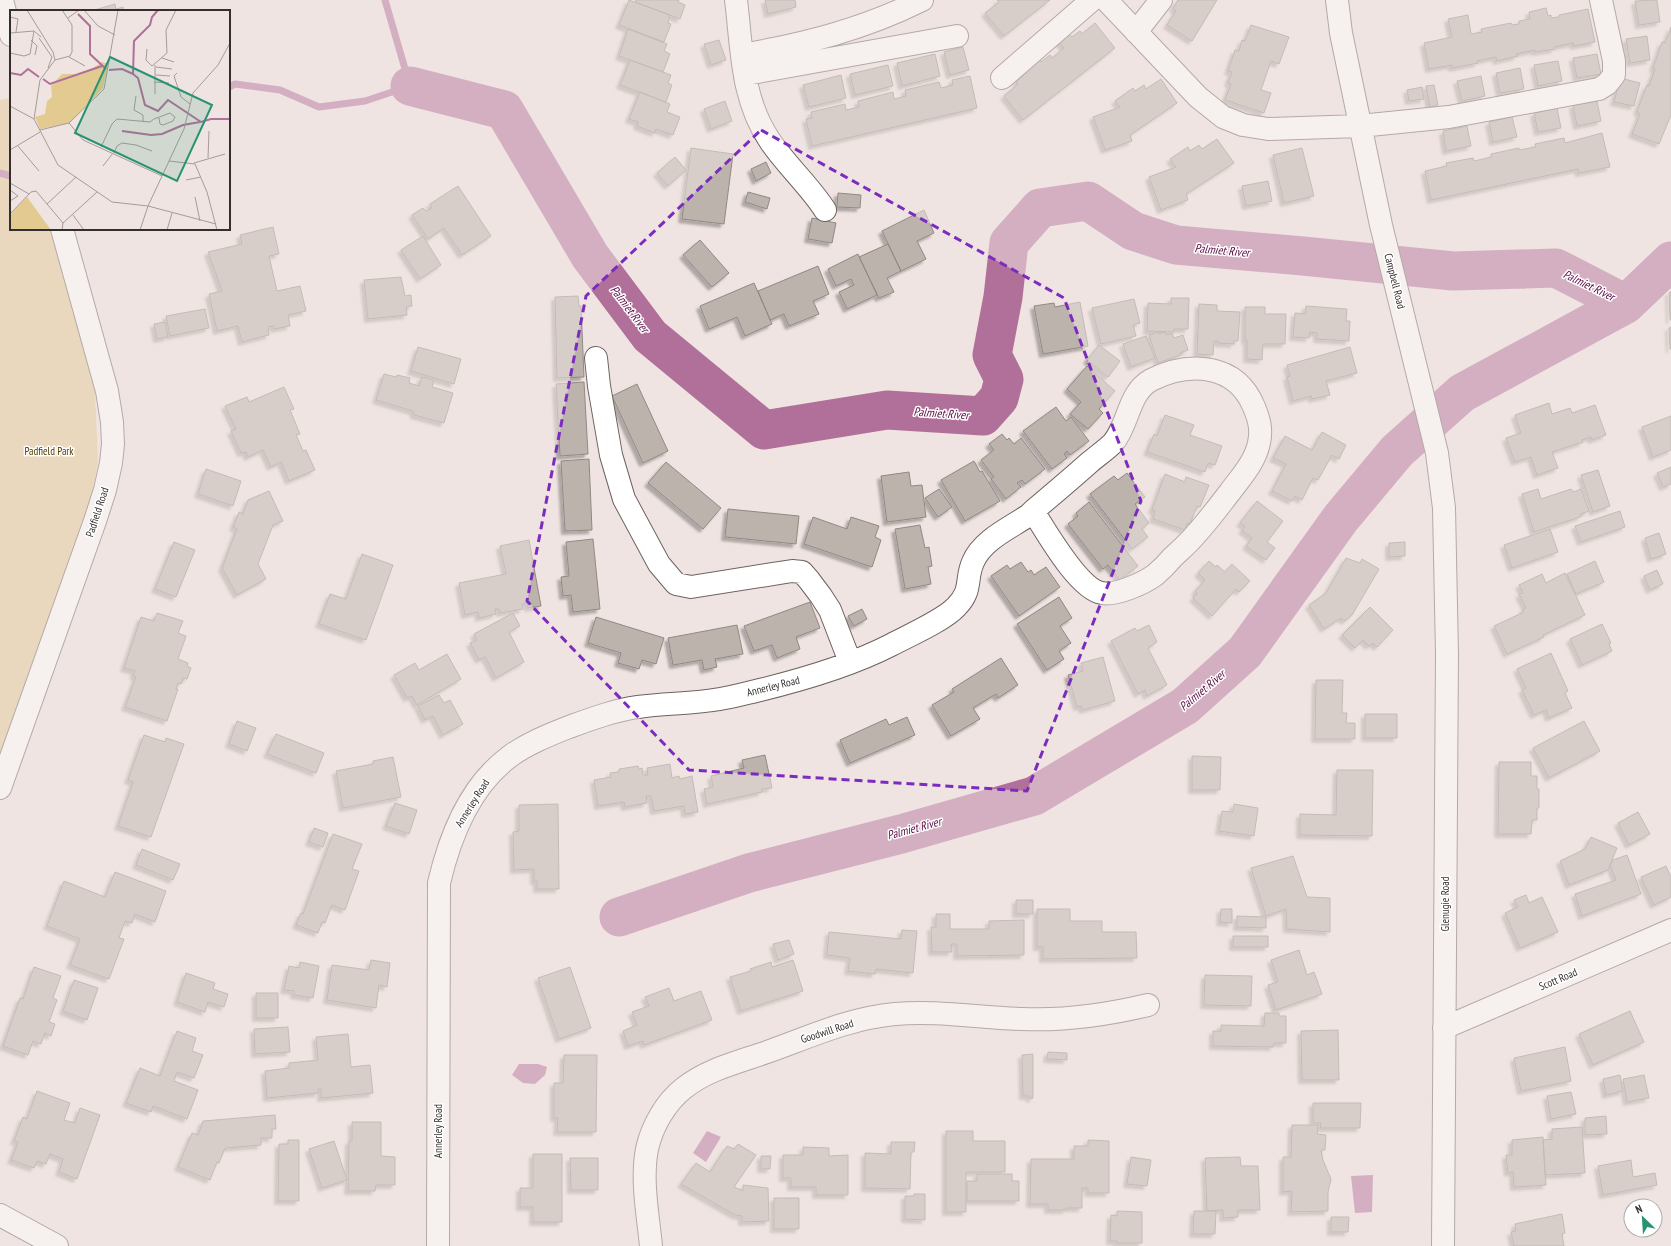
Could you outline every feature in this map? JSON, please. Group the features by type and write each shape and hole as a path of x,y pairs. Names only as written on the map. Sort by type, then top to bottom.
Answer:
{"street":[{"path":"2,0 10,31"},
{"path":"736,0 750,102 756,118 770,141 825,210"},
{"path":"744,64 792,46 816,40 877,19 922,0"},
{"path":"1002,78 1092,0"},
{"path":"1106,0 1198,97 1223,117 1243,125 1268,129 1360,126 1449,116 1599,89 1607,84 1614,75 1614,61 1602,0"},
{"path":"1136,32 1161,0"},
{"name":"Campbell Road","path":"1337,0 1341,33 1381,225 1437,453 1444,508 1446,562"},
{"path":"744,64 956,36"},
{"name":"Padfield Road","path":"0,788 105,490 113,444 112,422 107,391 62,230"},
{"path":"596,358 599,386 611,455 621,491 659,564 676,584 692,587 792,571 802,572 830,610 850,662"},
{"name":"Annerley Road","path":"438,1246 439,883 453,833 466,808 480,787 495,769 509,756 550,734 587,720 636,707 719,700 803,679 889,646 946,616 955,609 963,599 968,588 972,565 977,554 988,542 1033,511 1113,443 1123,427 1136,396 1149,381 1183,369 1207,369 1222,372 1233,378 1252,400 1261,430 1259,445 1248,469 1196,534 1155,575 1116,592 1102,593 1090,588 1070,566 1033,511"},
{"name":"Glenugie Road","path":"1443,1246 1446,562"},
{"name":"Scott Road","path":"1444,1028 1671,930"},
{"name":"Goodwill Road","path":"652,1246 646,1191 647,1148 655,1126 665,1108 683,1089 703,1075 840,1025 881,1016 895,1014 929,1014 1023,1020 1074,1019 1107,1015 1148,1005"},
{"path":"0,1215 57,1246"}],"highlighted area":[{"path":"761,130 1064,298 1141,501 1027,791 689,770 527,601 586,296"}],"green space":[{"name":"Padfield Park","path":"10,98 10,230 55,230 95,392 98,462 87,520 0,761 0,100"}],"shaded area":[{"path":"519,1064 538,1064 547,1067 545,1075 535,1084 523,1083 512,1075"},
{"path":"707,1131 721,1137 706,1162 693,1153"},
{"path":"1373,1175 1372,1212 1355,1213 1351,1176"}],"building":[{"path":"629,0 670,15 668,23 671,24 664,42 619,25"},
{"path":"636,0 679,0 678,2 685,5 680,19 635,2"},
{"path":"765,0 795,0 796,7 768,14"},
{"path":"997,0 1050,0 1004,36 985,13 999,2"},
{"path":"1178,0 1217,0 1192,41 1167,25 1176,11 1173,8"},
{"path":"1657,0 1660,22 1639,25 1635,1"},
{"path":"115,4 116,9 123,7 124,10 94,10"},
{"path":"1546,8 1548,16 1551,15 1551,18 1588,9 1595,42 1574,46 1573,43 1554,47 1555,49 1535,52 1535,50 1516,54 1518,56 1497,61 1496,57 1477,61 1478,63 1452,68 1452,65 1429,69 1424,43 1452,37 1448,19 1468,15 1471,34 1482,32 1481,29 1511,23 1512,25 1519,24 1519,21 1530,19 1529,12"},
{"path":"1095,23 1115,48 1023,120 1004,96 1018,84 1016,82 1024,75 1021,72 1039,58 1041,62 1050,55 1052,58 1064,48 1059,42 1069,34 1072,37 1080,31 1082,34"},
{"path":"1251,25 1289,37 1279,64 1271,61 1261,90 1271,93 1264,113 1225,100 1231,84 1228,83 1232,72 1228,71 1235,50 1239,51 1242,40 1245,41"},
{"path":"1671,27 1671,115 1659,144 1632,134 1640,114 1637,111 1647,85 1649,86 1655,69 1653,68 1662,42 1665,43"},
{"path":"628,29 667,44 664,51 670,54 663,72 619,56"},
{"path":"1647,36 1650,60 1630,63 1626,39"},
{"path":"719,40 726,60 711,65 704,44"},
{"path":"963,47 969,70 950,75 944,52"},
{"path":"935,54 940,76 902,86 897,63"},
{"path":"1597,54 1601,74 1577,78 1573,58"},
{"path":"630,60 671,75 668,83 672,85 666,102 620,85"},
{"path":"1558,61 1562,81 1538,86 1534,65"},
{"path":"888,65 893,86 855,95 850,74"},
{"path":"1520,68 1524,89 1500,93 1496,73"},
{"path":"841,75 846,98 809,107 803,85"},
{"path":"970,76 977,108 812,146 806,119 812,118 811,112 845,104 846,110 859,107 858,101 893,92 894,99 906,96 905,90 939,82 941,88 953,85 952,80"},
{"path":"1481,76 1485,96 1462,101 1457,81"},
{"path":"1620,78 1640,83 1634,106 1614,102"},
{"path":"1161,79 1177,103 1130,135 1132,141 1105,150 1093,117 1120,107 1115,101 1133,88 1135,91 1144,85 1146,89"},
{"path":"1434,85 1438,105 1430,107 1426,86"},
{"path":"1422,87 1424,99 1409,101 1407,90"},
{"path":"640,92 670,104 667,112 680,117 673,135 656,129 655,133 637,126 638,122 629,119"},
{"path":"725,101 732,121 711,129 704,109"},
{"path":"1597,101 1601,121 1577,126 1573,105"},
{"path":"1557,108 1561,128 1538,132 1534,113"},
{"path":"1512,117 1517,137 1493,142 1489,122"},
{"path":"1467,126 1471,146 1446,151 1443,131"},
{"path":"1602,133 1610,167 1579,173 1578,169 1431,200 1425,171 1447,166 1446,163 1473,158 1474,161 1492,157 1491,154 1519,148 1519,150 1536,147 1535,144 1564,138 1565,143"},
{"path":"1217,139 1234,163 1186,194 1188,200 1161,210 1149,177 1176,167 1170,159 1188,147 1190,151 1199,145 1202,149"},
{"path":"691,148 733,154 724,224 682,219"},
{"path":"1302,148 1314,196 1284,203 1273,155"},
{"path":"675,157 686,170 668,186 657,173"},
{"path":"766,162 771,173 756,181 751,169"},
{"path":"1268,181 1272,201 1246,206 1242,186"},
{"path":"458,186 491,236 462,255 444,228 428,239 412,215 423,208 426,211 432,208 430,204"},
{"path":"748,192 770,198 767,209 745,202"},
{"path":"838,193 861,195 860,208 837,207"},
{"path":"924,210 934,233 917,241 926,259 901,271 882,231"},
{"path":"812,218 836,223 832,243 808,239"},
{"path":"273,227 279,254 269,256 277,291 300,286 306,311 288,315 290,326 274,329 274,326 268,327 269,335 242,342 238,326 217,331 209,294 222,291 208,252 242,244 240,235"},
{"path":"423,236 441,265 420,279 401,250"},
{"path":"700,240 729,273 712,287 683,255"},
{"path":"888,244 901,271 887,278 894,292 879,298 859,257"},
{"path":"858,254 877,295 847,309 839,292 854,285 851,279 836,286 828,269"},
{"path":"818,266 829,294 813,301 819,314 789,326 784,314 770,320 758,291"},
{"path":"401,277 405,296 411,295 412,306 406,307 407,315 368,319 364,280"},
{"path":"754,283 772,324 745,336 737,317 709,329 700,306"},
{"path":"1671,291 1671,320 1670,320 1669,293"},
{"path":"578,296 579,306 581,306 584,377 557,378 555,297"},
{"path":"1171,298 1189,298 1188,329 1174,329 1174,332 1147,331 1148,303 1171,304"},
{"path":"1134,299 1140,323 1133,325 1136,336 1101,344 1092,308"},
{"path":"1080,302 1088,346 1043,354 1034,306 1054,303 1055,307"},
{"path":"1199,304 1217,305 1217,311 1240,312 1238,341 1234,341 1234,344 1218,343 1218,341 1214,341 1213,355 1197,354"},
{"path":"1306,306 1347,309 1346,321 1350,321 1349,341 1317,339 1317,333 1310,332 1309,338 1293,337 1295,313 1305,314"},
{"path":"1245,307 1265,307 1265,314 1286,314 1285,344 1263,344 1262,360 1247,359 1247,340 1245,341"},
{"path":"205,309 209,328 170,336 166,316"},
{"path":"165,322 168,337 157,339 154,324"},
{"path":"1671,327 1671,349 1670,349 1669,328"},
{"path":"1158,332 1159,334 1165,332 1166,335 1172,333 1174,338 1183,335 1188,350 1180,353 1181,355 1158,363 1149,335"},
{"path":"1146,336 1155,358 1131,367 1123,344"},
{"path":"1099,345 1120,361 1108,377 1087,360"},
{"path":"418,347 461,359 454,384 411,371"},
{"path":"1350,347 1357,373 1326,381 1330,395 1312,399 1311,396 1293,401 1287,377 1290,376 1287,365"},
{"path":"1087,366 1115,391 1099,409 1103,413 1088,429 1070,414 1081,402 1067,389"},
{"path":"384,374 410,378 409,383 419,386 422,377 434,380 432,387 453,393 444,423 414,415 413,411 376,400"},
{"path":"584,382 588,454 560,456 556,384"},
{"path":"637,384 668,451 643,463 612,396"},
{"path":"284,387 294,409 290,410 300,434 296,435 303,451 306,450 315,470 289,481 281,462 271,467 263,450 248,457 246,452 241,453 231,431 236,429 225,406 247,397 249,402"},
{"path":"1549,403 1552,414 1570,408 1572,413 1595,405 1606,435 1592,440 1591,437 1582,440 1583,442 1552,452 1558,468 1537,475 1531,457 1515,462 1506,438 1521,433 1515,415"},
{"path":"1056,407 1066,421 1071,417 1089,441 1070,455 1067,451 1064,454 1067,458 1052,469 1023,431"},
{"path":"1165,415 1194,425 1190,435 1222,446 1215,465 1208,463 1205,472 1147,452 1154,434 1157,436"},
{"path":"1671,416 1671,450 1653,457 1642,427"},
{"path":"1322,432 1346,445 1339,459 1332,455 1318,480 1313,478 1302,500 1295,496 1292,501 1272,491 1286,464 1273,458 1285,436 1312,450"},
{"path":"1002,434 1007,440 1009,438 1014,444 1021,438 1045,469 1025,484 1022,480 1017,483 1021,487 1006,499 991,479 994,477 981,460 994,450 989,444"},
{"path":"589,459 592,530 565,531 561,461"},
{"path":"974,461 980,472 982,471 1000,501 965,521 941,480"},
{"path":"666,462 721,508 703,529 648,483"},
{"path":"1671,467 1671,484 1663,487 1657,473"},
{"path":"206,469 241,481 233,506 198,494"},
{"path":"1598,470 1610,506 1593,512 1581,475"},
{"path":"909,472 911,486 922,485 926,517 887,522 881,476"},
{"path":"1127,473 1145,497 1135,504 1149,523 1142,529 1148,537 1132,549 1090,494 1114,476 1118,480"},
{"path":"1165,474 1185,482 1186,477 1209,485 1200,507 1197,506 1190,524 1187,523 1185,530 1153,519 1155,511 1152,510"},
{"path":"939,489 952,507 938,517 925,498"},
{"path":"1538,489 1541,499 1571,489 1574,492 1581,489 1589,511 1581,514 1580,517 1534,532 1522,494"},
{"path":"269,491 283,521 273,525 258,564 266,579 237,595 222,568 237,529 233,527 239,512 243,514 248,500"},
{"path":"1257,501 1283,521 1267,542 1275,548 1266,560 1246,546 1252,538 1242,530 1245,526 1240,523"},
{"path":"1089,502 1138,566 1120,580 1108,565 1103,569 1068,524 1078,516 1076,513"},
{"path":"728,509 799,516 796,544 725,537"},
{"path":"1620,511 1625,527 1581,542 1575,526"},
{"path":"813,517 847,529 851,517 879,526 875,537 881,540 872,567 804,544"},
{"path":"920,525 925,548 929,547 932,566 928,567 931,584 905,589 895,529"},
{"path":"1550,529 1558,552 1512,568 1504,545"},
{"path":"1659,533 1666,554 1651,559 1645,538"},
{"path":"593,539 600,609 573,612 571,595 563,596 561,577 569,576 566,542"},
{"path":"529,540 541,606 528,608 527,603 522,604 523,609 500,613 499,609 495,609 496,614 479,618 478,612 465,615 459,583 506,574 500,546"},
{"path":"174,542 195,550 176,597 155,589"},
{"path":"1405,542 1405,556 1389,557 1389,543"},
{"path":"362,554 393,565 366,640 319,624 330,594 346,599"},
{"path":"1346,558 1360,563 1362,559 1379,569 1352,615 1345,621 1341,618 1324,629 1309,605 1326,593"},
{"path":"1209,561 1216,567 1217,565 1225,572 1232,564 1250,581 1239,592 1236,589 1212,616 1193,598 1197,594 1195,591 1205,580 1198,573"},
{"path":"1595,561 1604,582 1576,594 1567,574"},
{"path":"1021,562 1028,572 1031,570 1034,575 1046,567 1060,587 1019,616 991,576 1007,565 1010,569"},
{"path":"1657,570 1663,584 1650,590 1644,576"},
{"path":"1565,573 1585,615 1543,635 1544,637 1507,654 1494,626 1524,612 1522,610 1526,608 1519,594 1523,593 1519,585 1542,574 1546,583"},
{"path":"1059,597 1072,618 1060,626 1071,643 1059,651 1064,659 1047,670 1017,624"},
{"path":"810,602 820,628 796,637 800,649 777,658 772,645 754,651 744,626"},
{"path":"1370,607 1393,630 1377,647 1373,643 1369,646 1363,640 1355,648 1342,635"},
{"path":"862,609 867,619 854,626 848,616"},
{"path":"157,613 183,621 178,633 186,636 178,659 188,663 187,666 191,668 187,679 183,678 181,684 178,683 176,689 178,689 167,721 125,707 136,677 133,676 135,671 124,668 141,617 154,621"},
{"path":"513,613 520,626 509,632 524,662 496,678 485,657 479,660 470,643 477,640 474,634"},
{"path":"596,617 664,638 656,664 642,660 639,669 618,663 621,653 588,643"},
{"path":"1602,624 1611,643 1609,644 1612,651 1582,665 1570,639"},
{"path":"737,625 743,654 715,659 717,667 704,670 702,660 673,665 668,638"},
{"path":"1149,625 1157,642 1148,648 1167,685 1147,696 1145,690 1138,694 1111,641 1135,628 1137,631"},
{"path":"1551,653 1568,691 1565,693 1572,708 1549,718 1546,710 1534,715 1522,690 1526,688 1517,669"},
{"path":"447,654 461,679 417,705 412,696 407,698 394,675 415,663 419,670"},
{"path":"1103,657 1115,701 1083,710 1081,706 1077,707 1068,675 1083,671 1081,663"},
{"path":"1001,658 1018,685 998,698 996,694 973,708 980,719 951,736 932,705 954,692 952,689"},
{"path":"1316,680 1343,680 1342,713 1347,713 1346,723 1355,723 1355,739 1315,739"},
{"path":"439,695 444,703 450,700 463,724 443,735 433,716 425,720 418,706"},
{"path":"1365,714 1397,714 1397,738 1365,738"},
{"path":"907,717 915,735 850,763 840,740 886,719 889,725"},
{"path":"237,721 256,728 247,751 229,744"},
{"path":"1584,721 1600,751 1549,778 1533,748"},
{"path":"276,734 324,753 316,773 267,754"},
{"path":"144,735 165,742 166,738 184,744 151,837 118,826 133,782 128,780"},
{"path":"765,755 772,788 762,789 762,792 707,804 704,789 713,787 711,776 744,768 742,760"},
{"path":"1192,756 1221,757 1220,790 1192,790"},
{"path":"393,757 401,797 343,808 336,771 373,764 373,761"},
{"path":"1499,762 1531,762 1531,776 1537,776 1539,808 1537,808 1537,820 1532,820 1531,834 1498,834"},
{"path":"670,764 672,778 679,776 680,779 692,776 698,812 685,814 684,806 654,811 651,796 646,796 647,803 625,807 624,802 598,806 594,780 611,777 610,773 619,772 619,769 638,766 639,769 642,768 643,775 648,775 647,768"},
{"path":"1337,770 1373,770 1372,836 1300,835 1300,814 1336,815"},
{"path":"395,803 417,810 409,834 386,826"},
{"path":"558,804 559,889 537,889 537,881 534,881 534,869 514,870 513,832 519,831 519,805"},
{"path":"1234,804 1258,808 1254,836 1219,831 1222,811 1233,812"},
{"path":"1638,812 1650,834 1629,845 1618,823"},
{"path":"314,828 328,833 323,847 309,842"},
{"path":"333,834 362,844 352,869 359,871 345,910 332,905 325,923 322,922 318,933 296,925 301,913 303,914"},
{"path":"1591,837 1617,848 1608,870 1569,885 1560,861 1585,849"},
{"path":"142,849 180,864 173,880 136,865"},
{"path":"1627,855 1641,894 1582,916 1575,894 1616,880 1610,865 1613,860"},
{"path":"1293,856 1307,897 1330,898 1330,932 1287,929 1286,909 1266,916 1251,868"},
{"path":"1666,866 1671,877 1671,897 1654,905 1641,877"},
{"path":"115,872 166,891 155,922 135,914 132,923 125,921 119,938 124,939 109,979 70,965 80,939 47,926 64,881 105,897"},
{"path":"1526,895 1529,903 1542,897 1558,932 1520,948 1505,913 1518,907 1514,900"},
{"path":"1016,900 1033,900 1033,914 1016,914"},
{"path":"1037,909 1070,909 1070,921 1102,921 1102,932 1136,932 1137,958 1043,959 1043,947 1037,947"},
{"path":"1221,909 1232,909 1232,923 1220,922"},
{"path":"936,914 950,914 950,929 989,929 989,921 1024,920 1024,955 957,956 957,944 951,944 952,952 932,952 931,927 936,927"},
{"path":"1237,916 1266,917 1266,928 1237,927"},
{"path":"902,930 917,931 913,973 876,969 875,974 848,971 850,958 827,955 829,932 901,939"},
{"path":"1233,936 1268,936 1268,947 1233,947"},
{"path":"789,940 794,954 778,960 773,944"},
{"path":"1299,950 1307,975 1314,972 1322,994 1276,1010 1268,985 1278,982 1271,960"},
{"path":"371,960 390,963 387,987 379,985 376,1008 327,1000 332,965 369,970"},
{"path":"793,960 803,991 741,1011 730,977 751,971 750,969 771,962 772,967"},
{"path":"300,962 319,966 313,998 294,995 294,991 284,990 289,966 299,968"},
{"path":"34,967 61,976 53,998 57,1000 49,1022 55,1024 51,1036 45,1033 41,1044 33,1041 28,1055 3,1046 20,998 23,999"},
{"path":"570,967 591,1028 559,1039 538,978"},
{"path":"186,973 215,983 213,989 228,994 224,1007 208,1002 205,1012 177,1002"},
{"path":"1205,975 1252,976 1251,1006 1204,1005"},
{"path":"74,980 98,988 87,1020 63,1011"},
{"path":"669,988 674,1001 701,991 712,1020 644,1045 643,1041 628,1046 623,1031 637,1025 632,1012 649,1006 645,997"},
{"path":"256,993 278,993 278,1018 256,1018"},
{"path":"1630,1011 1644,1042 1593,1065 1579,1034"},
{"path":"1265,1013 1279,1013 1279,1016 1286,1016 1286,1043 1274,1043 1273,1047 1213,1046 1213,1031 1221,1031 1221,1025 1264,1026"},
{"path":"288,1027 290,1052 255,1054 254,1029"},
{"path":"1338,1030 1339,1080 1302,1080 1301,1031"},
{"path":"177,1031 196,1038 192,1051 203,1055 194,1078 177,1072 174,1081 198,1090 187,1119 153,1106 151,1112 126,1103 140,1068 160,1076"},
{"path":"348,1034 351,1067 370,1065 373,1093 321,1098 321,1089 318,1089 318,1093 267,1098 265,1071 289,1068 289,1063 318,1060 316,1037"},
{"path":"1565,1047 1571,1081 1521,1091 1514,1058"},
{"path":"1048,1052 1067,1053 1067,1060 1047,1059"},
{"path":"1033,1054 1033,1098 1030,1099 1030,1096 1023,1096 1022,1055"},
{"path":"564,1055 597,1055 596,1132 557,1132 558,1118 554,1118 554,1083 563,1083"},
{"path":"1620,1075 1623,1091 1606,1095 1603,1079"},
{"path":"1644,1075 1649,1098 1627,1102 1623,1079"},
{"path":"37,1091 70,1103 64,1120 75,1123 80,1108 100,1115 77,1179 59,1172 63,1159 50,1154 46,1164 37,1161 34,1168 11,1160 18,1142 14,1141 23,1117 27,1119"},
{"path":"1571,1092 1576,1114 1551,1119 1547,1096"},
{"path":"1313,1103 1361,1103 1360,1128 1320,1128 1321,1123 1313,1123"},
{"path":"275,1115 276,1129 272,1129 272,1138 261,1138 261,1145 225,1148 219,1163 217,1162 210,1180 178,1167 192,1133 198,1135 203,1121"},
{"path":"1606,1116 1607,1134 1585,1135 1585,1118"},
{"path":"352,1122 381,1122 381,1156 395,1157 395,1185 376,1185 375,1191 348,1191 349,1141 352,1141"},
{"path":"1292,1125 1318,1125 1317,1134 1326,1135 1325,1150 1321,1150 1323,1160 1331,1179 1328,1192 1328,1211 1291,1212 1292,1191 1283,1192 1283,1157 1291,1157"},
{"path":"1582,1127 1585,1173 1545,1175 1543,1140 1552,1139 1552,1129"},
{"path":"946,1131 973,1131 973,1141 1005,1141 1005,1172 966,1172 966,1212 946,1212"},
{"path":"1543,1137 1546,1185 1514,1187 1513,1172 1508,1173 1506,1155 1512,1155 1512,1140"},
{"path":"288,1140 299,1140 299,1201 278,1201 279,1144 288,1144"},
{"path":"1088,1140 1109,1141 1109,1193 1088,1193 1088,1188 1082,1188 1082,1208 1048,1210 1048,1204 1030,1204 1031,1159 1074,1159 1074,1146 1088,1146"},
{"path":"334,1141 347,1180 322,1188 309,1149"},
{"path":"891,1142 915,1142 914,1152 911,1152 910,1189 865,1188 865,1153 891,1154"},
{"path":"738,1144 756,1155 734,1187 743,1191 743,1185 768,1188 769,1221 742,1222 742,1216 735,1215 681,1184 696,1163 710,1172 727,1146 734,1149"},
{"path":"803,1147 829,1148 829,1156 848,1155 848,1195 816,1195 816,1187 791,1187 791,1178 783,1178 783,1155 803,1155"},
{"path":"533,1154 562,1154 562,1222 533,1222 533,1207 520,1207 520,1188 533,1188"},
{"path":"761,1156 771,1156 770,1169 761,1169"},
{"path":"1131,1157 1151,1160 1147,1186 1127,1184"},
{"path":"1240,1157 1241,1166 1258,1166 1260,1210 1238,1210 1238,1217 1223,1218 1223,1210 1207,1211 1205,1158"},
{"path":"570,1158 598,1158 598,1190 571,1190"},
{"path":"1631,1160 1633,1177 1655,1173 1657,1185 1603,1195 1598,1166"},
{"path":"977,1174 1012,1174 1012,1181 1019,1181 1019,1201 967,1201 967,1181 977,1181"},
{"path":"914,1194 925,1194 925,1220 905,1219 905,1196 914,1196"},
{"path":"774,1198 799,1198 799,1229 774,1229"},
{"path":"1117,1211 1142,1212 1142,1243 1117,1243 1117,1241 1110,1241 1111,1215 1117,1216"},
{"path":"1194,1211 1216,1211 1215,1234 1193,1234"},
{"path":"1562,1214 1565,1233 1562,1234 1564,1246 1514,1246 1511,1232 1516,1231 1515,1224"},
{"path":"1331,1217 1349,1217 1348,1232 1331,1232"}],"waterway":[{"name":"Palmiet River","path":"230,86 235,84 280,90 319,107 365,101 410,86 385,0"},
{"name":"Palmiet River","path":"410,86 504,110 590,256 650,336 764,430 887,410 983,416 999,398 1004,379 992,355 1003,297 1009,243 1040,208 1088,201 1133,231 1176,245 1453,271 1556,268 1626,304 1671,261"},
{"name":"Palmiet River","path":"0,173 10,176"},
{"name":"Palmiet River","path":"619,917 749,873 901,834 1034,796 1185,706 1245,652 1341,518 1397,451 1462,393 1626,304"}]}
